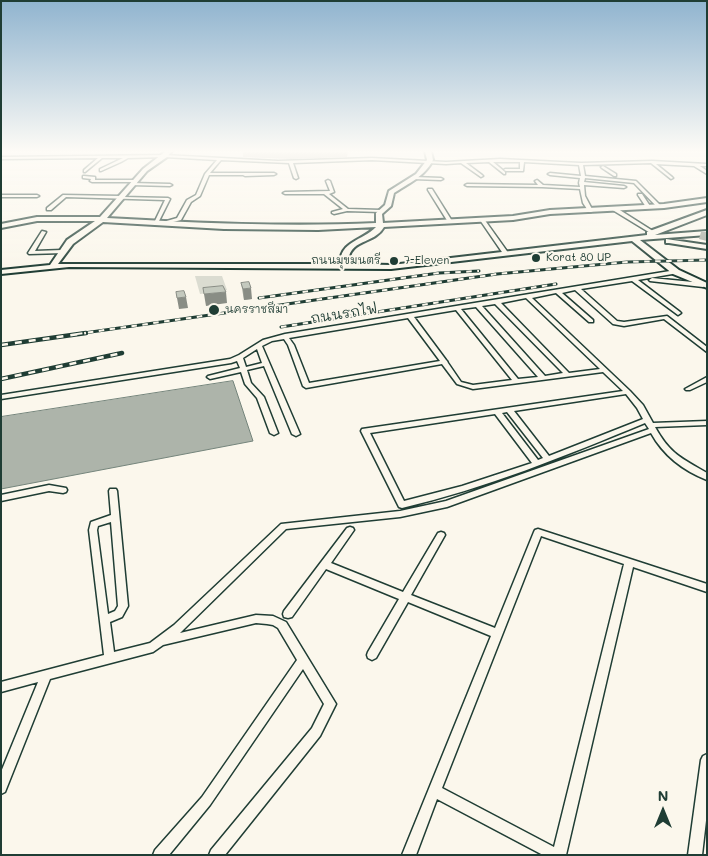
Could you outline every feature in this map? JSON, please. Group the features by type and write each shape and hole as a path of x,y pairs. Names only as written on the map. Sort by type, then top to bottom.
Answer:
{"street":[{"path":"52,267 62,252 78,235 101,220 127,191"},
{"path":"160,223 178,219 189,201 198,196 200,191"},
{"path":"285,193 325,193 332,191"},
{"path":"346,269 344,252 377,232 380,228 378,215 388,206 393,191"},
{"path":"431,191 450,221"},
{"path":"582,191 583,199 591,210"},
{"path":"645,191 659,206"},
{"path":"325,193 347,210"},
{"path":"640,195 648,206"},
{"path":"1,196 37,196"},
{"path":"49,209 65,196 168,199 160,223"},
{"path":"1,226 37,219 318,228 482,220 550,212 659,206 707,200"},
{"path":"613,208 654,232"},
{"path":"334,213 347,210 381,211"},
{"path":"640,240 663,228 707,212"},
{"path":"482,220 506,254"},
{"path":"663,228 686,243"},
{"path":"44,232 31,253 62,252"},
{"path":"640,240 707,233"},
{"name":"ถนนมุขมนตรี","path":"478,260 506,254 615,240 640,240"},
{"path":"640,240 665,240 707,246"},
{"path":"640,240 676,272 705,286"},
{"path":"640,240 686,273 686,276"},
{"name":"ถนนมุขมนตรี","path":"1,272 52,267 65,270 346,269 392,272 640,240"},
{"name":"ถนนรถไฟ","path":"1,397 240,359 258,345 271,339 285,336 676,272"},
{"name":"ถนนรถไฟ","path":"635,279 686,276"},
{"path":"635,279 678,313"},
{"name":"ถนนรถไฟ","path":"635,279 705,286"},
{"path":"577,289 615,322 624,324 665,317 707,350"},
{"path":"558,292 591,321"},
{"path":"528,297 628,392 640,407 662,447 670,455 707,477"},
{"path":"497,302 568,375"},
{"path":"478,305 542,378"},
{"path":"458,308 516,382"},
{"path":"410,316 459,384 473,386 516,382 605,370"},
{"path":"285,336 291,345 306,386 444,362"},
{"path":"258,345 296,434"},
{"path":"240,359 248,384 260,397 274,433"},
{"path":"210,376 266,364"},
{"path":"688,389 705,382"},
{"path":"628,392 365,431 402,505 443,496 496,480 650,425 707,423"},
{"path":"509,410 548,460"},
{"path":"497,412 537,464"},
{"path":"1,687 153,647 178,628 284,526 400,514 447,504 650,425"},
{"path":"1,498 49,488 63,490"},
{"path":"104,619 117,616 122,612 123,606 113,491"},
{"path":"110,658 94,524 115,518"},
{"path":"288,614 350,530"},
{"path":"409,855 436,792 538,532 707,588"},
{"path":"372,655 441,535"},
{"path":"436,792 558,855 629,563"},
{"path":"325,565 498,634"},
{"path":"159,642 248,620 269,619 282,625 330,704 316,732 216,855"},
{"path":"160,855 206,801 303,660"},
{"path":"1,788 46,675"},
{"path":"696,855 707,760"}],"shaded area":[{"path":"195,276 222,276 227,290 200,294"},
{"path":"233,381 253,441 1,489 1,417"}],"building":[{"path":"249,282 251,288 243,289 241,283"},
{"path":"223,286 226,292 204,294 203,288"},
{"path":"184,291 186,297 177,298 176,292"}],"railway":[{"path":"77,334 497,274 627,262 707,260"},
{"path":"259,298 439,273 479,271"},
{"path":"281,327 556,284"},
{"path":"1,345 86,333"},
{"path":"1,379 122,353"}],"place":[{"name":"Korat 80 UP","path":"536,258"},
{"name":"7-Eleven","path":"394,261"},
{"name":"นครราชสีมา","path":"214,310"}]}
